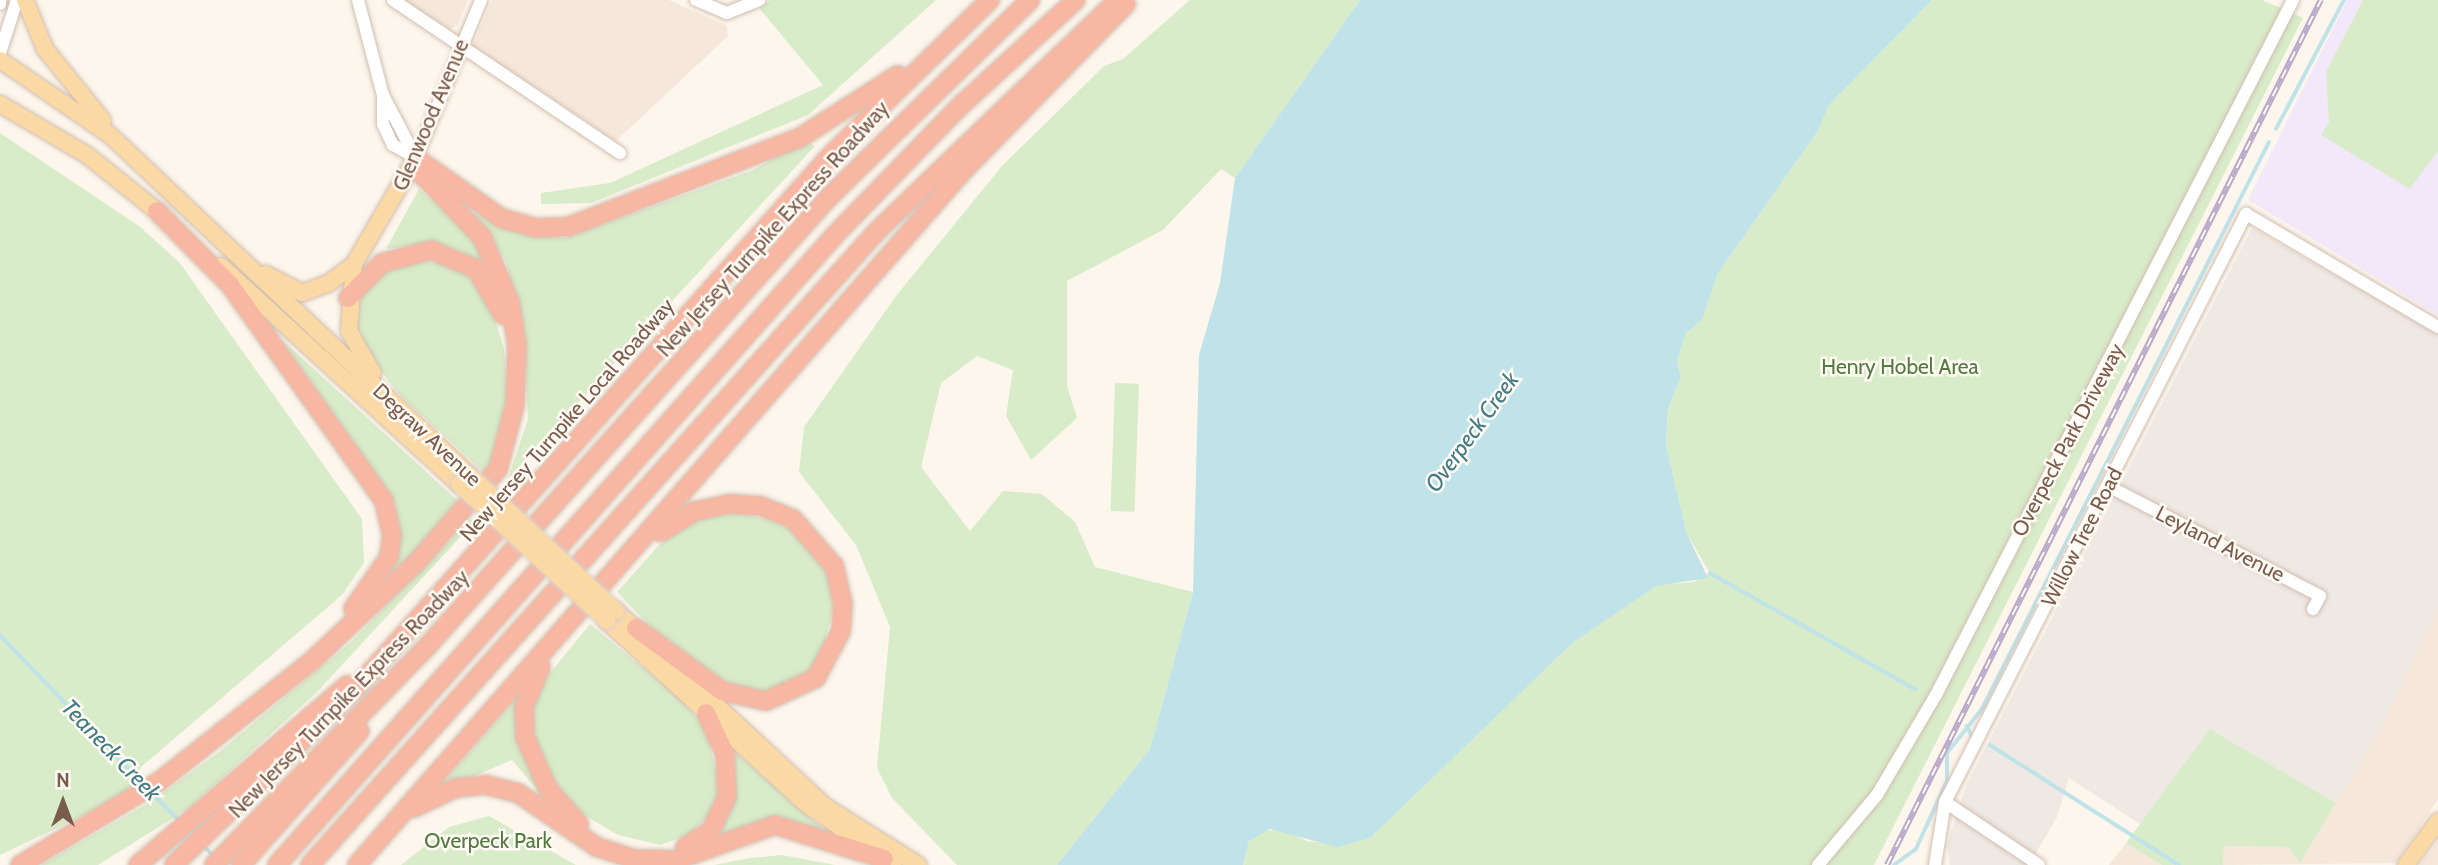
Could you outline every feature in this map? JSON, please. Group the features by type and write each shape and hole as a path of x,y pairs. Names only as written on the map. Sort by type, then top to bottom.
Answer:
{"highway":[{"name":"New Jersey Turnpike Local Roadway","path":"174,865 210,833 386,656 829,157 990,0"},
{"name":"New Jersey Turnpike Express Roadway","path":"214,865 385,693 828,198 1030,0"},
{"path":"277,865 842,227 1076,0"},
{"path":"310,865 877,231 1118,0"},
{"path":"357,865 628,558 964,170 1129,0"},
{"path":"416,158 501,218 535,228 578,226 800,137 936,50"},
{"path":"19,865 137,797 289,678 399,580 491,480 512,426 514,323 499,268 475,228 423,176 416,158"},
{"path":"158,211 240,299 388,512 391,546 381,576 289,678"},
{"path":"348,298 375,268 405,253 431,250 461,259 493,290 515,373"},
{"path":"628,558 695,511 761,506 793,519 820,544 843,604 841,631 825,667 798,691 766,701 722,691 636,628"},
{"path":"552,645 524,706 527,743 560,806 610,842 674,850 698,841 716,823 728,771 706,713"},
{"path":"138,865 196,819 324,702 386,656"},
{"path":"241,865 348,751 385,693"},
{"path":"403,813 450,790 486,785 518,793 597,847 634,859 676,860 775,825 889,862"}],"main road":[{"path":"25,0 45,49 124,148"},
{"name":"Degraw Avenue","path":"0,60 124,148 418,426 464,479"},
{"name":"Degraw Avenue","path":"0,104 87,155 158,211 464,479 611,616 706,713 819,816 889,862"},
{"name":"Glenwood Avenue","path":"416,158 354,264 348,298 355,348 418,426"},
{"name":"Glenwood Avenue","path":"241,257 302,293 323,288 354,264"},
{"name":"Degraw Avenue","path":"611,616 636,628 819,801 918,865"},
{"path":"2406,865 2438,821"}],"street":[{"path":"0,53 18,0"},
{"path":"358,0 383,95 416,158"},
{"path":"393,0 620,153"},
{"name":"Glenwood Avenue","path":"416,158 481,0"},
{"path":"696,0 736,13 760,0"},
{"name":"Overpeck Park Driveway","path":"1818,865 1877,795 1936,695 2293,0"},
{"name":"Willow Tree Road","path":"1935,865 1945,802 2246,214 2438,327"},
{"name":"Leyland Avenue","path":"2108,486 2320,596 2313,609"},
{"path":"1945,802 2039,865"}],"shaded area":[{"path":"404,0 468,0 457,26 449,29"},
{"path":"492,0 669,0 727,26 728,36 616,141 473,46"},
{"path":"2347,0 2438,0 2438,315 2248,200"},
{"path":"2252,228 2438,334 2438,606 2382,726 2336,803 2210,729 2143,826 2069,778 2057,817 2029,865 1950,865 1947,845 1966,786"},
{"path":"2438,606 2438,799 2396,863 2223,865 2224,846 2288,847 2300,862 2382,726"},
{"path":"2438,841 2438,865 2420,865"},
{"path":"2126,843 2162,865 2109,865"}],"green space":[{"path":"770,0 936,0 808,115 591,203 541,204 541,193 610,183 823,85 759,8"},
{"path":"1190,0 1360,0 1235,178 1221,169 1163,230 1067,281 1067,386 1077,418 1031,460 1006,416 1013,370 977,356 941,383 921,467 970,531 1003,491 1042,494 1075,522 1095,567 1193,592 1150,749 1057,865 957,865 892,798 877,768 890,627 856,545 799,472 804,427 896,296 1002,166 1104,66 1123,59"},
{"name":"Henry Hobel Area","path":"1932,0 2262,0 2303,18 1874,865 1243,865 1249,841 1264,831 1282,829 1307,841 1341,845 1375,834 1403,800 1571,644 1656,585 1694,582 1710,573 1687,534 1666,445 1668,409 1681,377 1677,361 1686,333 1702,320 1718,273 1818,131 1829,105"},
{"path":"2363,0 2438,0 2438,151 2410,189 2321,135 2329,122 2326,72"},
{"path":"0,133 139,226 179,262 362,519 364,563 342,595 140,768 139,789 0,855"},
{"path":"804,141 815,146 508,479 528,419 524,336 506,262 474,213 527,236 565,238 753,170"},
{"path":"419,189 473,235 494,269 484,270 459,250 426,244 386,249"},
{"path":"414,259 455,266 487,292 504,349 508,411 487,475 400,395 365,352 356,329 356,303 374,276"},
{"path":"281,339 458,501 392,579 399,542 395,502"},
{"path":"1115,383 1139,384 1135,512 1111,511"},
{"path":"741,512 791,527 822,560 835,601 819,664 782,692 737,691 652,628 617,592 658,546 694,520"},
{"path":"470,519 476,520 317,692 189,808 98,865 41,865 152,801 219,752 351,642"},
{"path":"590,624 682,700 707,731 720,790 708,816 689,835 660,845 618,835 579,812 549,774 532,728 533,694"},
{"path":"521,693 516,724 526,761 554,810 512,760 434,793"},
{"path":"2210,729 2336,803 2300,863 2288,847 2224,846 2223,865 2162,865 2126,843"},
{"path":"735,752 824,830 782,819 756,822 708,842 730,813"},
{"name":"Overpeck Park","path":"489,816 576,865 401,865 449,827"},
{"path":"782,855 835,865 714,865 750,858"}],"water":[{"name":"Overpeck Creek","path":"1360,0 1932,0 1829,105 1818,131 1718,273 1702,320 1686,333 1677,361 1681,377 1668,409 1666,445 1687,534 1708,578 1656,586 1571,644 1370,838 1337,847 1270,829 1249,841 1243,865 1057,865 1150,749 1193,592 1199,355 1220,283 1235,178"}],"waterway":[{"path":"2276,129 2344,0"},
{"path":"1894,865 1916,849 1947,781 1947,753 1982,709 2269,142"},
{"path":"1710,573 1915,689"},
{"name":"Teaneck Creek","path":"0,635 144,785"},
{"path":"1967,726 1972,736"},
{"path":"1990,745 2179,865"},
{"name":"Teaneck Creek","path":"152,793 181,822"},
{"name":"Teaneck Creek","path":"203,845 215,857"}],"railway":[{"path":"1887,865 2321,0"}]}
